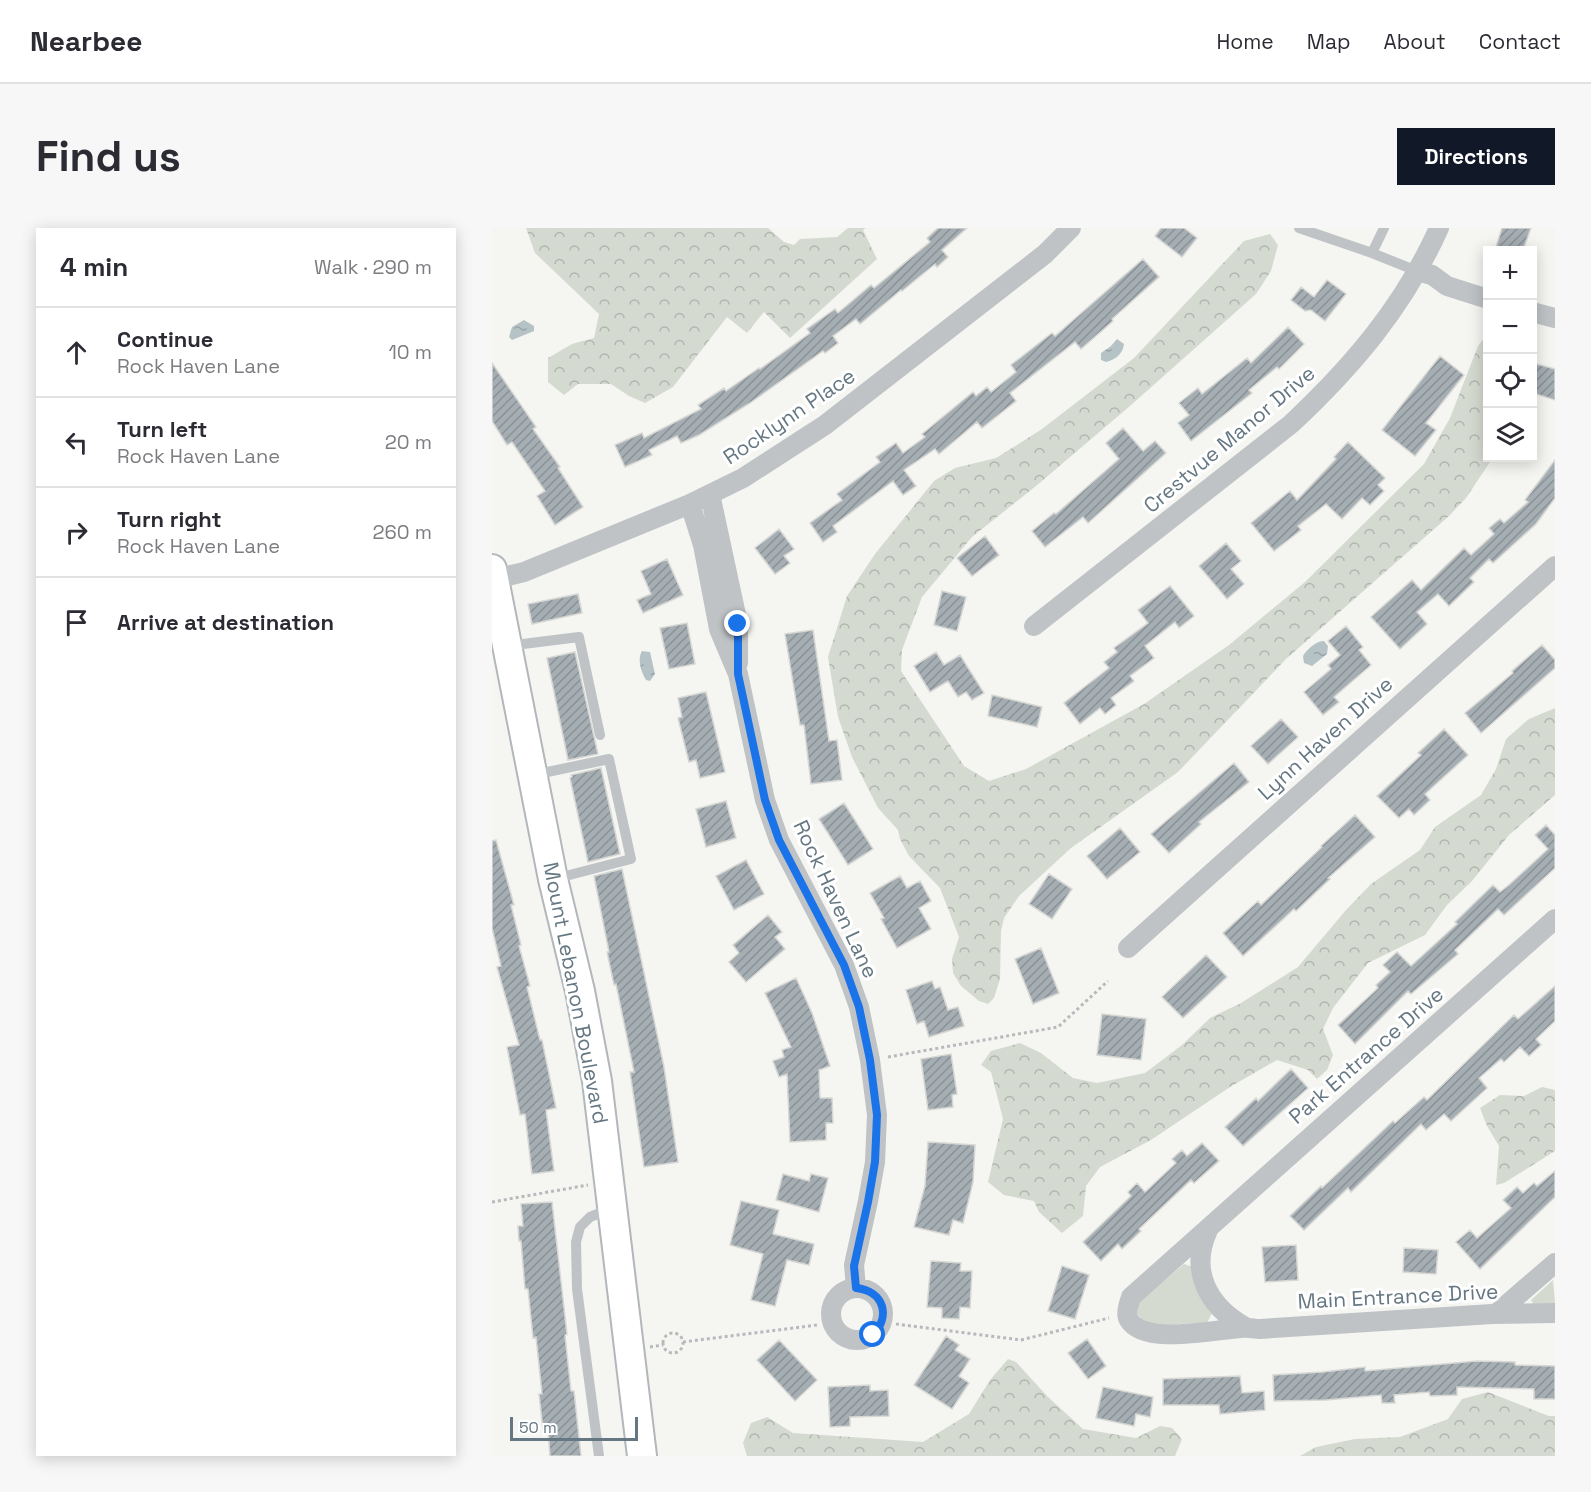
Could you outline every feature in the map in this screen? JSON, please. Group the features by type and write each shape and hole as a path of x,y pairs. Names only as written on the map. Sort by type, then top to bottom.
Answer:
{"street":[{"name":"Rocklynn Place","path":"494,574 524,572 690,504 774,459 825,426 1045,254 1071,228"},
{"name":"Crestvue Manor Drive","path":"1034,626 1291,424 1344,373 1389,316 1417,271 1439,228"},
{"path":"1417,271 1432,276 1447,286 1483,297"},
{"path":"1537,313 1555,318"},
{"name":"Rock Haven Lane","path":"710,494 722,590"},
{"name":"Rock Haven Lane","path":"690,504 703,545 738,624 738,674 765,800 779,840 844,965 859,1007 870,1060 877,1115 875,1162 854,1266 856,1288"},
{"name":"Lynn Haven Drive","path":"1128,948 1555,566"},
{"name":"Mount Lebanon Boulevard","path":"494,574 553,879 580,991 597,1081 642,1456"},
{"name":"Park Entrance Drive","path":"1118,1316 1131,1297 1338,1110 1555,919"},
{"name":"Park Entrance Drive","path":"1210,1228 1201,1245 1200,1266 1205,1284 1213,1301 1222,1312 1245,1327"},
{"path":"1497,1314 1555,1263"},
{"name":"Main Entrance Drive","path":"1118,1316 1146,1331 1164,1334 1245,1327 1272,1328 1497,1314 1555,1313"}],"lane":[{"path":"1299,228 1417,271"},
{"path":"1372,253 1384,228"},
{"path":"507,646 579,637 600,735"},
{"path":"532,775 609,759 631,859 553,879"},
{"path":"599,1456 577,1289 576,1242 580,1227 590,1217 613,1208"}],"path":[{"path":"870,1060 1058,1028 1108,981"},
{"path":"492,1202 592,1184"},
{"path":"896,1324 1021,1340 1118,1316"},
{"path":"683,1342 817,1325"},
{"path":"672,1334 681,1337 683,1342 682,1349 673,1354 663,1345 664,1339 672,1334"},
{"path":"647,1347 663,1345"}],"green space":[{"path":"526,228 768,228 784,242 794,245 800,239 837,237 848,228 866,228 863,230 877,259 790,338 764,312 747,333 727,317 673,387 645,403 611,384 578,384 564,395 548,382 548,358 572,344 594,338 599,314 535,253"},
{"path":"1270,234 1278,245 1271,271 1256,294 1130,406 972,537 922,597 902,650 901,671 964,766 989,781 1026,769 1144,704 1229,645 1305,582 1424,464 1450,418 1478,346 1483,339 1483,462 1490,462 1466,498 1449,516 1286,659 1178,772 1071,848 1019,896 1004,918 1001,931 1000,979 994,998 988,1004 979,1001 961,986 953,973 952,959 959,937 940,888 909,856 898,830 878,808 852,757 838,717 828,657 847,596 875,554 934,481 955,468 996,458 1042,429 1134,358 1244,241"},
{"path":"1555,708 1555,795 1509,835 1472,881 1447,905 1425,935 1368,963 1333,1008 1323,1029 1333,1055 1327,1070 1317,1079 1308,1070 1277,1060 1230,1087 1151,1140 1100,1167 1086,1186 1083,1216 1062,1233 1039,1212 1034,1201 1004,1195 988,1182 1003,1119 991,1072 981,1065 991,1051 1020,1043 1041,1053 1073,1078 1097,1083 1145,1073 1182,1045 1210,1018 1241,1003 1298,967 1371,884 1420,850 1435,827 1481,795 1496,769 1506,739 1529,719"},
{"path":"1542,1087 1555,1090 1555,1151 1504,1183 1496,1185 1499,1146 1480,1108 1500,1095 1524,1096"},
{"path":"1184,1264 1193,1267 1212,1313 1207,1323 1148,1325 1137,1314 1139,1302"},
{"path":"1553,1280 1555,1303 1534,1305 1531,1300"},
{"path":"1008,1359 1016,1362 1048,1397 1083,1429 1136,1438 1160,1426 1172,1428 1182,1439 1175,1456 747,1456 743,1443 751,1423 767,1417 793,1433 923,1442 969,1414 990,1380"},
{"path":"1488,1392 1549,1416 1555,1416 1555,1456 1300,1456 1316,1447 1355,1439 1400,1437 1448,1419 1462,1399"}],"water":[{"path":"524,320 534,326 534,331 512,340 509,337 512,327"},
{"path":"1117,339 1124,344 1120,354 1106,362 1101,360 1101,353"},
{"path":"1324,641 1328,646 1327,654 1312,666 1304,663 1303,656 1307,651 1315,644"},
{"path":"642,651 650,652 655,674 650,681 646,680 641,669"}],"building":[{"path":"938,228 967,228 942,250 948,257 937,267 935,264 860,324 856,319 833,336 838,343 825,353 823,351 750,403 699,435 681,443 677,436 649,450 652,455 625,467 615,445 642,433 644,438 701,409 698,405 724,388 726,391 760,369 810,333 807,329 835,309 838,313 871,285 874,288 930,242 927,238"},
{"path":"1161,228 1184,228 1197,238 1182,257 1155,236"},
{"path":"1502,228 1531,228 1524,246 1496,246"},
{"path":"1143,259 1159,277 1112,319 1113,321 1081,349 1075,342 1010,393 1016,401 982,428 977,422 939,454 935,449 904,470 916,486 903,495 893,481 833,526 837,532 823,542 810,523 842,500 837,494 880,462 876,457 896,443 903,453 925,437 922,434 973,392 976,396 987,387 991,392 1016,372 1011,365 1052,333 1055,336"},
{"path":"1327,280 1346,294 1325,321 1311,310 1305,311 1291,300 1301,287 1314,297"},
{"path":"1288,327 1304,344 1279,369 1277,367 1249,390 1252,393 1191,441 1178,423 1189,415 1179,403 1198,388 1202,394 1247,358 1251,363"},
{"path":"1440,356 1464,375 1426,423 1436,430 1415,456 1382,430"},
{"path":"492,363 536,427 533,429 560,467 558,468 583,507 555,525 537,496 545,491 512,442 507,445 492,421"},
{"path":"1537,364 1555,369 1555,400 1537,394"},
{"path":"1123,428 1143,451 1155,441 1166,453 1088,523 1083,517 1045,547 1032,531 1054,513 1056,514 1119,459 1106,443"},
{"path":"1348,442 1385,478 1378,485 1384,491 1370,505 1362,498 1342,519 1326,504 1298,526 1301,530 1274,551 1251,523 1290,491 1297,500 1336,459 1334,457"},
{"path":"1555,460 1555,498 1536,524 1493,563 1489,559 1470,578 1474,582 1449,606 1438,594 1417,612 1427,624 1400,649 1371,617 1412,580 1421,590 1464,548 1471,555 1494,534 1489,528 1500,519 1504,523 1528,502 1525,500"},
{"path":"779,529 794,549 784,556 790,563 775,574 755,548"},
{"path":"985,536 999,555 972,576 957,558"},
{"path":"1226,543 1241,561 1231,569 1244,584 1227,599 1199,566"},
{"path":"667,559 683,595 643,613 637,600 651,594 641,571"},
{"path":"1170,586 1194,616 1179,628 1175,622 1145,646 1154,658 1130,676 1134,681 1111,698 1116,705 1105,714 1100,708 1080,724 1064,703 1109,668 1104,662 1117,652 1114,648 1148,623 1138,610"},
{"path":"942,591 966,597 957,631 934,625"},
{"path":"578,594 582,613 532,624 528,604"},
{"path":"687,623 695,664 669,669 660,628"},
{"path":"1346,626 1363,647 1359,650 1371,665 1334,697 1339,702 1323,715 1304,692 1331,669 1328,665 1340,655 1328,641"},
{"path":"813,630 829,741 837,740 842,780 811,784 804,725 800,725 785,634"},
{"path":"1542,645 1555,660 1555,668 1481,733 1465,713"},
{"path":"575,652 598,754 568,760 547,658"},
{"path":"936,652 944,665 960,655 984,693 972,700 966,692 958,697 948,681 930,692 914,666"},
{"path":"706,692 725,772 700,778 696,760 689,762 678,718 682,717 678,698"},
{"path":"992,695 1042,707 1037,727 988,716"},
{"path":"1281,719 1298,737 1268,764 1251,746"},
{"path":"1444,729 1468,755 1425,794 1430,800 1414,815 1409,809 1399,818 1377,796 1421,755 1418,753"},
{"path":"1234,763 1249,782 1199,822 1201,824 1169,853 1151,834"},
{"path":"601,768 620,854 588,862 570,778 571,775"},
{"path":"726,801 736,838 706,847 696,809"},
{"path":"844,803 873,849 848,865 819,819"},
{"path":"1355,815 1375,837 1328,878 1330,879 1296,911 1294,909 1243,956 1223,933 1258,901 1261,905"},
{"path":"1546,825 1555,835 1555,868 1504,915 1498,909 1455,950 1458,954 1411,994 1408,991 1355,1044 1338,1025 1378,988 1376,985 1390,972 1383,965 1397,952 1411,966 1457,924 1455,922 1493,885 1500,892 1509,885 1548,849 1535,835"},
{"path":"1120,828 1140,852 1107,879 1087,856"},
{"path":"496,840 514,905 511,905 521,945 519,946 530,986 527,987 540,1040 542,1040 556,1108 546,1110 554,1171 532,1174 525,1114 520,1115 507,1047 519,1045 497,967 501,966 492,928 492,841"},
{"path":"746,860 764,894 734,910 716,876"},
{"path":"622,869 664,1067 678,1162 644,1167 630,1072 634,1072 607,952 609,952 594,876"},
{"path":"1049,874 1072,889 1052,919 1029,904"},
{"path":"900,876 907,888 920,881 931,901 919,908 931,929 897,948 870,893"},
{"path":"768,915 782,932 775,937 785,949 746,982 729,962 739,953 733,945"},
{"path":"1041,948 1059,993 1033,1004 1015,959"},
{"path":"1206,955 1227,977 1183,1018 1162,997"},
{"path":"796,978 812,1013 830,1066 819,1070 820,1098 832,1098 833,1123 826,1123 826,1140 790,1142 787,1074 779,1077 773,1061 784,1057 782,1050 791,1047 765,993"},
{"path":"932,981 935,989 940,987 948,1010 958,1007 964,1026 929,1037 924,1021 917,1024 906,990"},
{"path":"1555,986 1555,1021 1536,1039 1541,1045 1529,1056 1520,1047 1504,1062 1501,1059 1479,1078 1487,1088 1451,1121 1444,1114 1426,1130 1421,1124 1351,1192 1348,1188 1304,1230 1290,1216 1393,1121 1395,1123 1424,1097 1427,1100 1514,1015 1518,1019"},
{"path":"1102,1014 1146,1019 1141,1060 1097,1055"},
{"path":"951,1054 957,1094 952,1095 953,1107 928,1110 921,1059"},
{"path":"1291,1069 1308,1088 1243,1146 1225,1127 1256,1098 1258,1101"},
{"path":"928,1142 975,1145 973,1182 963,1223 953,1220 949,1235 914,1227 925,1186"},
{"path":"1202,1143 1219,1161 1194,1183 1191,1180 1139,1229 1141,1231 1122,1249 1118,1244 1101,1261 1083,1242 1131,1196 1128,1192 1137,1183 1145,1192 1176,1163 1172,1159 1182,1150 1187,1156"},
{"path":"1555,1171 1555,1197 1480,1269 1456,1242 1470,1230 1477,1238 1511,1208 1503,1200 1517,1187 1523,1193 1534,1183 1537,1186"},
{"path":"783,1174 809,1181 811,1174 828,1178 819,1212 776,1200"},
{"path":"741,1201 779,1210 773,1234 814,1244 809,1265 787,1260 775,1306 751,1300 763,1254 730,1245"},
{"path":"552,1202 571,1391 574,1391 581,1456 550,1456 548,1430 543,1430 536,1337 533,1338 528,1289 525,1289 521,1241 519,1241 518,1226 523,1226 521,1204"},
{"path":"1296,1245 1298,1280 1265,1282 1262,1247"},
{"path":"1404,1248 1438,1250 1436,1274 1403,1272"},
{"path":"931,1261 961,1263 960,1271 972,1271 970,1308 960,1307 959,1319 942,1318 942,1308 927,1307"},
{"path":"1062,1266 1089,1275 1075,1319 1048,1311"},
{"path":"946,1336 959,1345 955,1350 970,1359 959,1376 969,1383 952,1409 914,1385"},
{"path":"1087,1339 1106,1366 1088,1379 1068,1353"},
{"path":"779,1340 817,1380 795,1401 757,1360"},
{"path":"1477,1361 1555,1366 1555,1399 1534,1399 1534,1389 1457,1387 1457,1395 1430,1396 1429,1392 1394,1395 1395,1403 1382,1403 1381,1395 1326,1400 1274,1401 1273,1375 1365,1367 1365,1371"},
{"path":"1240,1376 1242,1393 1264,1391 1265,1410 1220,1414 1219,1405 1163,1405 1163,1379"},
{"path":"870,1385 870,1391 888,1390 889,1416 850,1417 850,1426 830,1427 828,1387"},
{"path":"1103,1387 1153,1397 1150,1417 1136,1414 1134,1426 1096,1418"}],"route":[{"path":"738,624 738,674 765,800 779,840 844,965 859,1007 870,1060 877,1115 875,1162 854,1266 856,1288 865,1288 872,1292 882,1305 883,1322 873,1335"}]}
